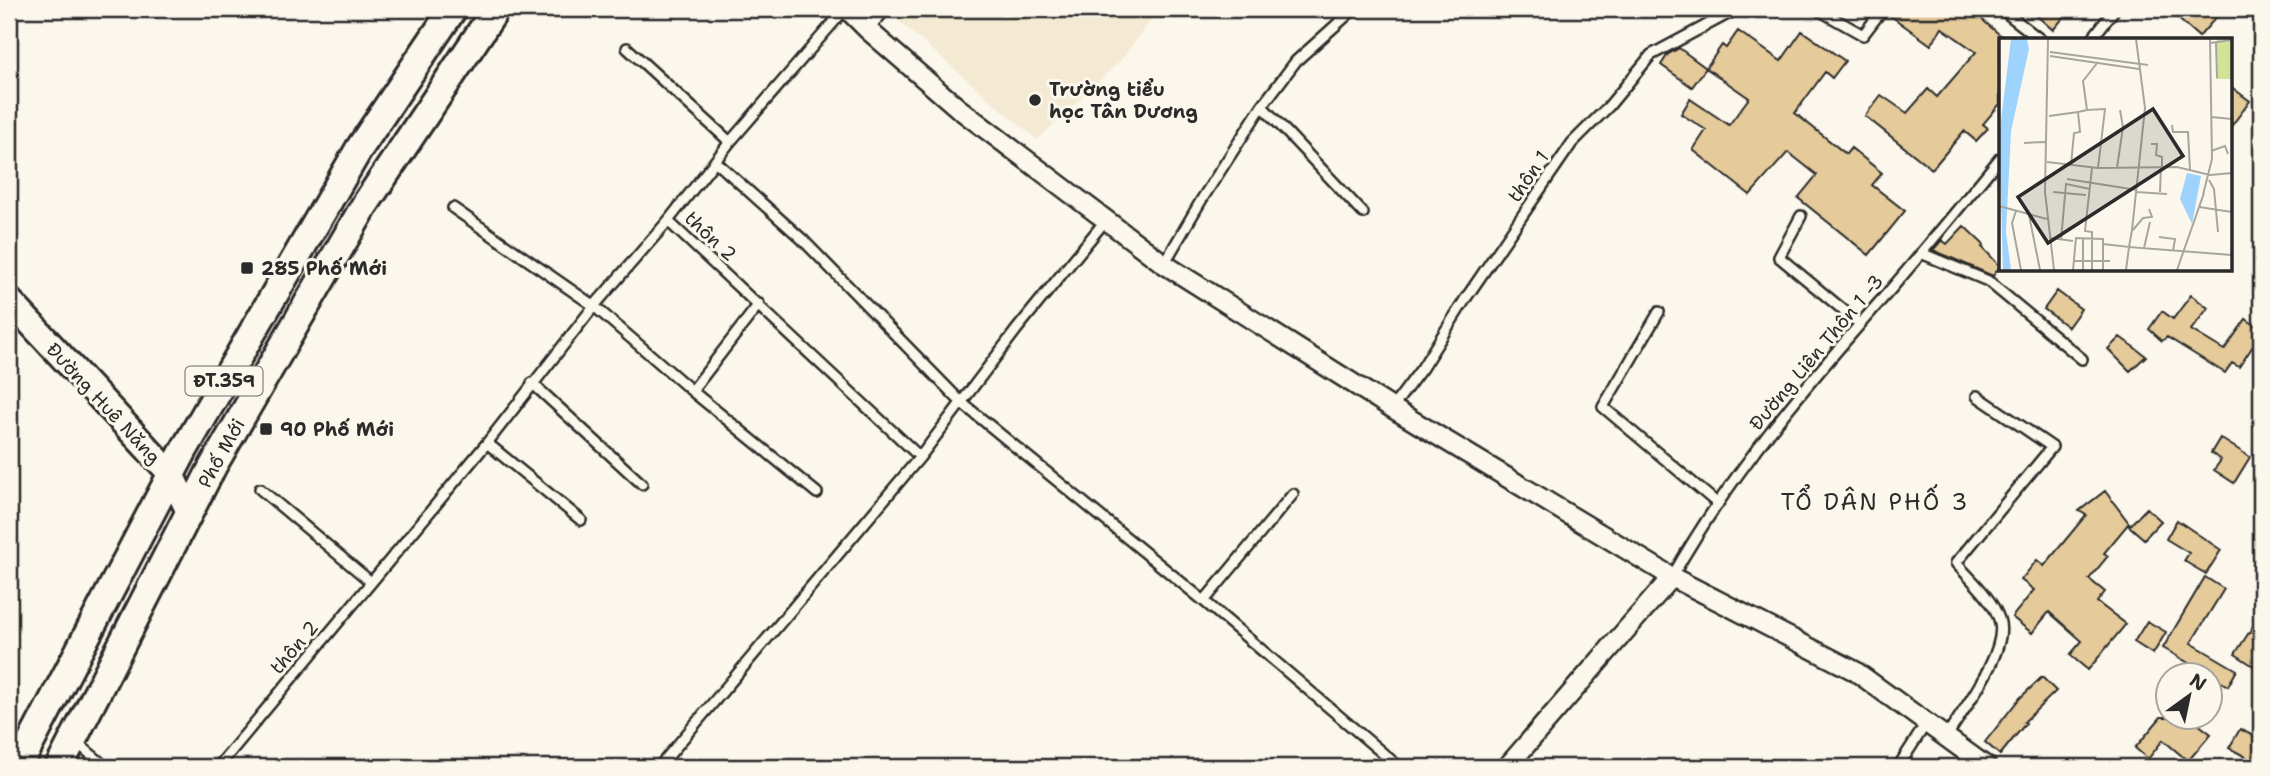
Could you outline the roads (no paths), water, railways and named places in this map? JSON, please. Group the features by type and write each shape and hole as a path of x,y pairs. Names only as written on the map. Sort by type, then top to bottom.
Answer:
{"main road":[{"name":"Phố Mới","path":"18,767 171,474 359,149 453,9"},
{"name":"Phố Mới","path":"59,767 213,466 366,202 496,9"}],"street":[{"path":"846,9 958,108 1164,264 1392,408 1672,577 1855,671 1987,767"},
{"name":"Đường Huê Năng","path":"9,300 171,474 189,512"},
{"path":"1507,767 1672,577"}],"lane":[{"path":"668,221 730,142 846,9"},
{"path":"868,30 886,9"},
{"path":"1164,264 1262,106 1296,61 1354,9"},
{"name":"thôn 1","path":"1392,408 1422,368 1466,298 1572,143 1609,106 1651,55 1737,9"},
{"path":"1817,9 1863,35 1883,9"},
{"path":"2001,9 2038,38"},
{"path":"2093,38 2115,9"},
{"path":"627,48 730,142"},
{"path":"1262,106 1363,213"},
{"name":"Đường Liên Thôn 1 -3","path":"1672,577 1701,527 1785,413 1858,323 1999,159"},
{"path":"715,161 802,239 962,403 1204,601 1399,767"},
{"path":"453,208 594,306 817,494"},
{"path":"1801,216 1779,257 1858,323"},
{"name":"thôn 2","path":"218,767 487,443 594,306 668,221 920,457"},
{"path":"659,767 920,457 1017,329 1105,221"},
{"path":"1921,253 1988,281 2082,359"},
{"path":"692,391 759,304"},
{"path":"1659,312 1602,407 1718,504"},
{"path":"532,383 642,484"},
{"path":"1947,737 1997,654 2003,633 1999,617 1989,601 1956,562 2052,447 1977,396"},
{"path":"487,443 581,520"},
{"path":"260,489 371,582"},
{"path":"1204,601 1293,494"},
{"path":"1898,767 1927,722"},
{"path":"73,740 106,767"}],"place":[{"name":"Trường tiểu học Tân Dương","path":"1035,100"},
{"name":"285 Phố Mới","path":"247,268"},
{"name":"90 Phố Mới","path":"266,429"}],"district":[{"name":"TỔ DÂN PHỐ 3","path":"1875,502"}]}
